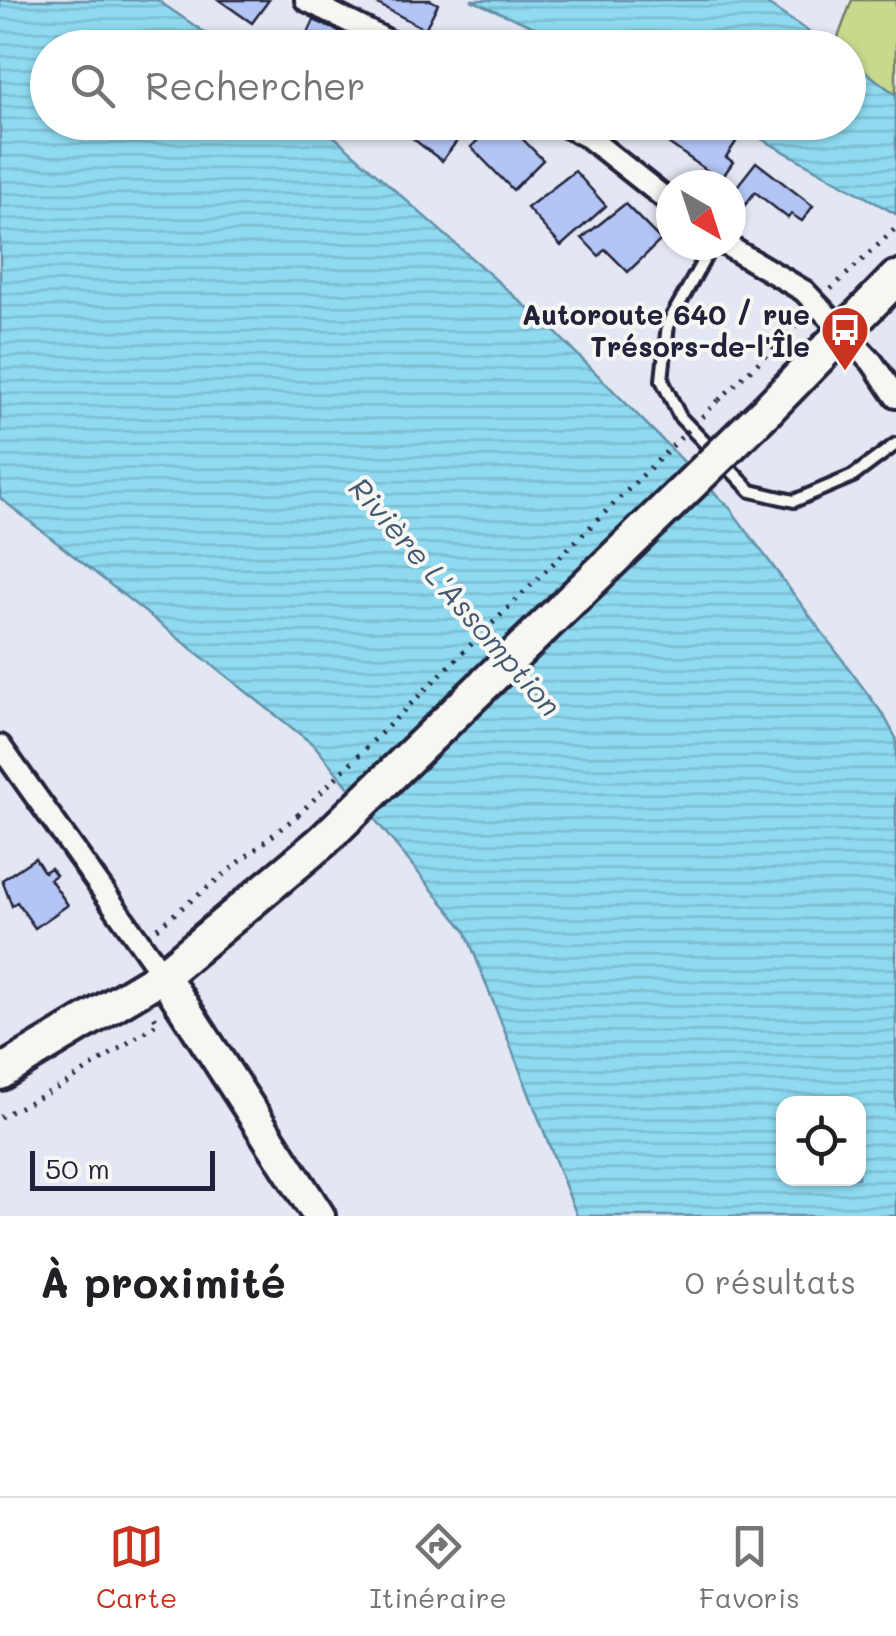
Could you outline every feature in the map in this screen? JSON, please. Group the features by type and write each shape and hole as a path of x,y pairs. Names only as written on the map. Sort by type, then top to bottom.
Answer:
{"main road":[{"path":"0,1073 163,974 323,841 768,409 896,278"}],"street":[{"path":"306,0 366,30"},
{"path":"592,140 656,192"},
{"path":"746,257 804,291 872,362 896,396"},
{"path":"0,746 163,974 318,1216"}],"lane":[{"path":"704,260 668,324 662,380 680,418 751,490 794,502 852,476 896,444"}],"path":[{"path":"832,288 896,228"},
{"path":"160,928 298,815 796,326"},
{"path":"0,1117 67,1084 158,1023"}],"green space":[{"path":"852,0 896,0 896,95 866,72 866,30 841,30"}],"water":[{"name":"Rivière L'Assomption","path":"0,0 157,0 201,30 30,30 30,140 338,140 556,333 729,507 884,716 896,738 896,1216 577,1216 465,930 315,746 0,498"},
{"path":"471,0 761,0 806,30 541,30"},
{"path":"866,72 896,95 896,214 763,140 866,140"}],"building":[{"path":"219,0 269,0 252,23"},
{"path":"370,0 430,0 438,4 425,29"},
{"path":"314,20 336,30 309,30"},
{"path":"415,140 458,140 442,161"},
{"path":"478,140 524,140 543,160 513,190 471,147"},
{"path":"664,140 733,140 736,142 726,157 733,162 727,170 706,170"},
{"path":"756,162 813,206 802,221 791,214 788,218 755,192 746,204 746,175"},
{"path":"575,171 606,206 561,246 527,208"},
{"path":"625,204 656,235 656,245 628,272 605,249 599,256 582,238"},
{"path":"35,858 44,872 51,868 56,875 50,879 68,905 35,928 17,902 12,906 2,880"}],"place":[{"name":"Autoroute 640 / rue Trésors-de-l'Île","path":"845,372"}]}
